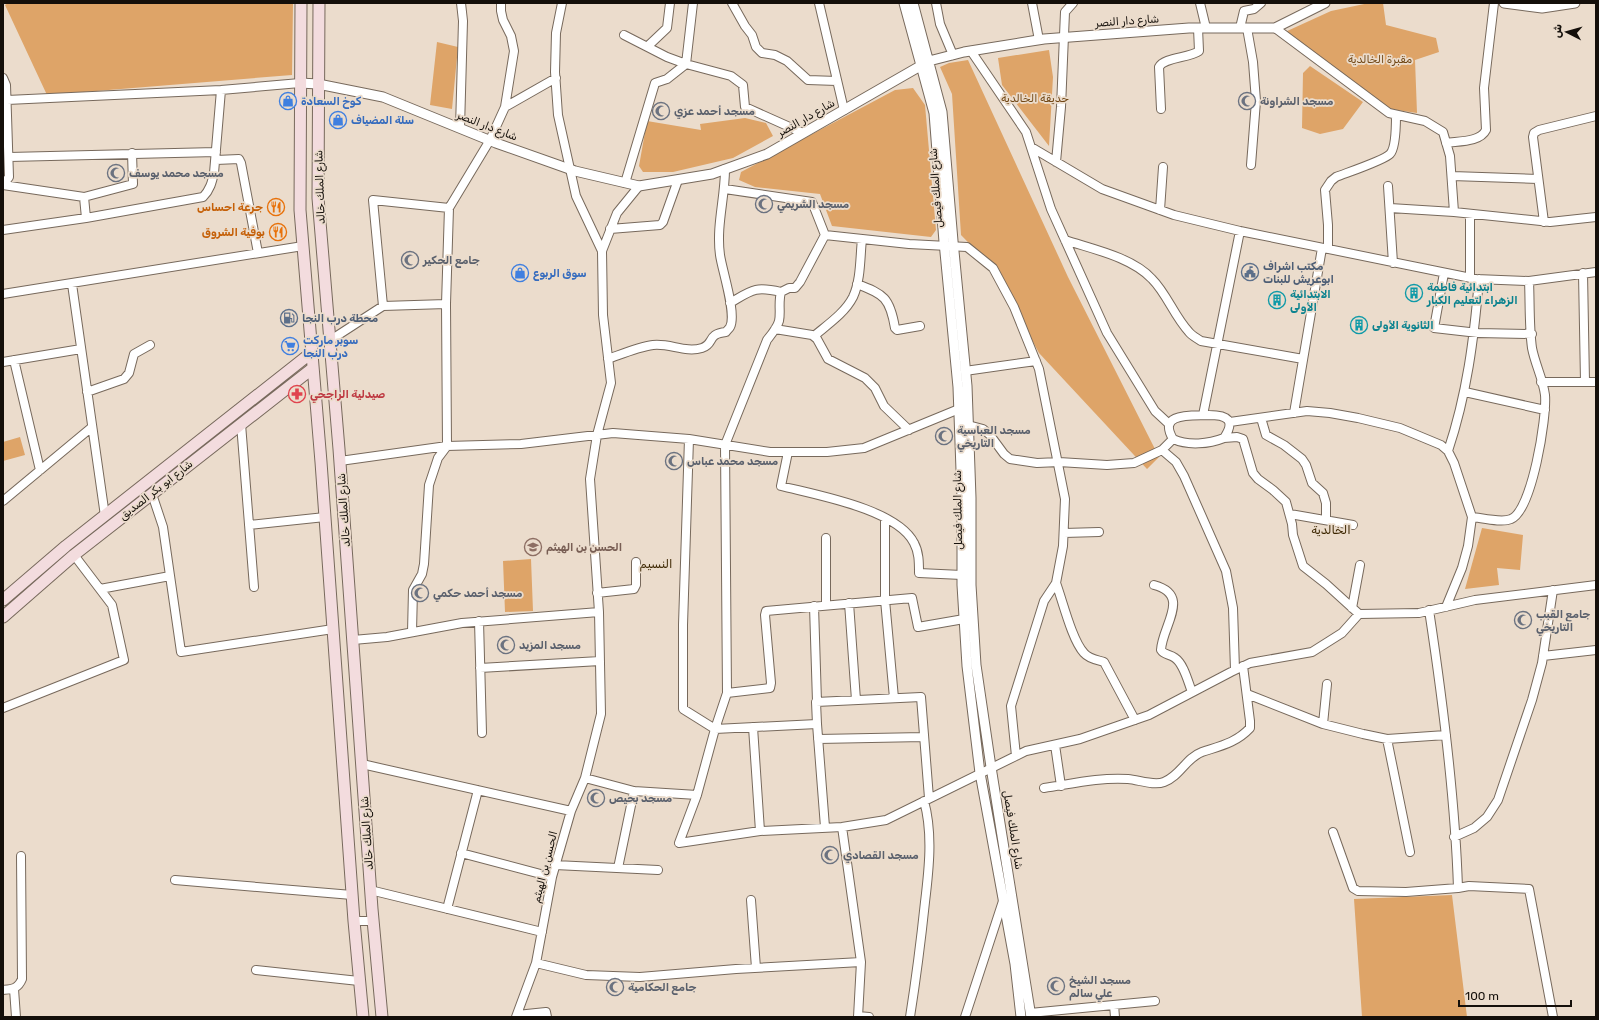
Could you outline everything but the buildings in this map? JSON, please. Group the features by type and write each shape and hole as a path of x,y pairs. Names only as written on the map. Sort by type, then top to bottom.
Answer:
{"main road":[{"name":"شارع الملك خالد","path":"301,3 300,210 325,517 354,921 363,1017"},
{"name":"شارع الملك خالد","path":"319,3 318,198 340,461 370,890 382,1017"},
{"name":"شارع ابو بكر الصديق","path":"3,600 66,546 311,354"},
{"name":"شارع ابو بكر الصديق","path":"3,616 74,555 313,368"}],"street":[{"path":"460,3 463,21 460,128"},
{"path":"412,632 413,590 422,574 424,564 429,484 438,458 447,446 446,304 449,208 490,140 505,108 514,51 511,36 503,20 501,3"},
{"path":"562,3 556,34 558,115 576,196 602,251"},
{"path":"648,46 667,28 670,3"},
{"path":"624,183 655,83 667,79 686,64 693,3"},
{"path":"732,3 752,35 756,47 762,53 775,55 787,61 808,80 837,81"},
{"path":"819,3 844,110"},
{"path":"904,3 926,63"},
{"name":"شارع الملك فيصل","path":"913,3 926,63 942,112 958,387 962,498 962,575 968,666 980,773 1015,964 1021,1017"},
{"path":"936,3 940,24 953,55"},
{"path":"1032,3 1039,40"},
{"path":"1056,162 1065,38 1065,12 1073,3"},
{"path":"1161,109 1158,72 1160,64 1199,51 1202,28 1200,3"},
{"path":"1251,165 1256,101 1253,62 1244,28 1244,11 1254,9 1261,3"},
{"name":"شارع دار النصر","path":"300,83 318,84 383,97 490,140 570,169 639,186 712,174 767,154 926,63 953,55 1039,40 1202,28 1275,28 1325,3"},
{"path":"1446,143 1476,139 1483,135 1486,130 1484,88 1494,3"},
{"path":"1504,3 1542,8 1576,3"},
{"path":"1275,28 1389,113 1425,122 1443,132 1450,156 1454,212"},
{"path":"624,35 667,57 686,64 731,76 743,84 745,107 803,133"},
{"path":"971,51 1026,132 1052,208 1107,333 1155,411 1168,424"},
{"path":"3,78 6,85 6,139 9,157 9,177 3,185 84,197 133,184 132,154"},
{"path":"505,108 556,78"},
{"path":"5,104 221,90 300,83"},
{"path":"3,230 86,218 203,197 208,192 211,185 216,156 221,90"},
{"path":"1294,413 1303,358 1325,248 1328,224 1325,190 1331,181 1336,177 1391,154 1394,142 1396,115"},
{"path":"1544,222 1532,137 1534,133 1539,130 1596,116"},
{"path":"1031,147 1102,189 1174,215 1240,231 1470,278 1529,281 1596,272"},
{"path":"9,157 132,154 239,158 258,253"},
{"path":"1160,210 1163,167"},
{"path":"608,359 653,345 665,345 690,350 708,345 714,335 717,333 726,332 730,327 732,316 720,254 719,232 725,189 725,169"},
{"path":"1452,176 1538,178"},
{"path":"610,229 660,225 663,222 678,180"},
{"name":"الحسن بن الهيثم","path":"516,1016 536,963 555,865 572,811 585,778 601,714 599,612 590,479 597,435 611,383 603,315 602,251 617,213 639,186"},
{"path":"1388,186 1393,263"},
{"path":"725,189 812,202 825,235 800,282 795,288 789,288 780,292 760,288 752,290 730,303"},
{"path":"84,197 86,218"},
{"path":"383,306 373,200 449,208"},
{"path":"1390,208 1454,212 1544,222 1596,217"},
{"path":"1470,214 1470,278"},
{"path":"1203,415 1240,231"},
{"path":"825,235 909,244 967,247 993,268 1014,307 1039,369 1064,499 1064,533 1056,584 1044,601 1011,706 1016,756"},
{"path":"814,336 842,312 853,297 857,284 862,239"},
{"path":"1065,240 1106,254 1144,271 1153,280 1189,333 1201,341 1217,345 1303,358"},
{"path":"3,294 303,246"},
{"name":"شارع الملك فيصل","path":"949,246 966,371 971,498 970,584 976,665 1031,1015"},
{"path":"1444,273 1434,328 1475,332 1532,334"},
{"path":"1583,273 1585,382"},
{"path":"1448,451 1458,422 1465,392 1475,332 1479,279"},
{"path":"1472,517 1503,520 1512,519 1519,512 1527,497 1539,451 1545,410 1544,395 1532,348 1529,281"},
{"path":"72,284 105,516"},
{"path":"857,284 873,290 885,299 890,307 895,328 897,330 920,326"},
{"path":"780,292 778,301 779,321 767,340 725,445 727,693 715,729 697,795 679,843 760,831 825,828 886,820 1026,751 1080,739 1149,716 1192,692 1250,663 1312,652 1342,633 1359,614"},
{"path":"329,341 383,306 446,304"},
{"path":"775,329 812,334 817,339 828,359 866,378 875,388 884,406 909,430"},
{"path":"87,392 124,379 129,373 134,354 150,345"},
{"path":"3,362 81,349"},
{"path":"14,360 40,470"},
{"path":"966,371 1036,361"},
{"path":"1541,382 1596,382"},
{"path":"1465,392 1545,410"},
{"path":"340,461 447,446 521,444 613,433 689,439 770,452 827,452 864,448 959,409"},
{"path":"1230,422 1307,411 1330,413 1400,428 1441,445 1448,451 1454,463 1472,517 1468,546 1462,568 1446,606"},
{"path":"1224,438 1230,428 1230,422 1226,417 1220,415 1180,416 1172,419 1168,424 1168,432 1172,439 1187,444 1217,441 1224,438 1237,437 1243,439 1253,473 1258,479 1281,496 1286,502 1290,514 1292,535 1303,566 1326,584 1359,614 1419,612 1475,600 1596,585"},
{"path":"1261,418 1266,435 1297,454 1306,465 1312,483 1323,493 1326,503 1326,520"},
{"path":"241,424 254,587"},
{"path":"968,425 983,429 1010,459 1037,463 1058,462 1124,465 1134,463 1162,450 1172,439"},
{"path":"3,501 92,427"},
{"path":"689,439 683,625 683,709 715,729 816,724"},
{"path":"1162,450 1176,462 1184,476 1226,571 1233,608 1235,670"},
{"path":"788,452 781,486 850,503 885,518 906,531 914,541 917,549 919,573 962,575"},
{"path":"152,494 163,527 181,652 333,629"},
{"path":"1290,514 1353,525"},
{"path":"249,525 325,517"},
{"path":"885,518 885,600 894,698"},
{"path":"1064,533 1099,532"},
{"path":"826,538 826,605"},
{"path":"3,708 124,660 112,605 74,555"},
{"path":"597,593 634,589 636,585 636,562"},
{"path":"1352,608 1360,565"},
{"path":"100,589 170,576"},
{"path":"1056,584 1078,646 1085,655 1104,662 1135,720"},
{"path":"1154,585 1169,591 1172,594 1173,603 1160,650 1166,655 1174,657 1179,662 1192,692"},
{"path":"1454,837 1474,828 1487,817 1498,800 1532,700 1543,656 1553,590"},
{"path":"727,693 766,690 770,688 765,616 766,611 912,598 918,627 964,619"},
{"path":"849,603 856,700"},
{"path":"814,606 817,702 816,724 825,828"},
{"path":"1429,610 1442,696 1458,888"},
{"path":"353,640 387,637 462,623 599,612"},
{"path":"479,622 482,733"},
{"path":"1543,656 1596,650"},
{"path":"480,668 600,661"},
{"path":"1044,788 1107,779 1129,779 1151,783 1163,783 1174,777 1193,757 1228,744 1245,734 1250,728 1250,721 1243,666"},
{"path":"1323,724 1327,684"},
{"path":"1247,694 1323,724 1363,734 1387,738 1446,735"},
{"path":"817,702 921,697 929,862 921,946 910,1017"},
{"path":"753,727 760,831"},
{"path":"818,739 924,737"},
{"path":"1387,738 1410,852"},
{"path":"1055,745 1061,786"},
{"path":"362,764 572,811"},
{"path":"585,778 634,791 697,795"},
{"path":"447,909 478,790"},
{"path":"618,868 634,791"},
{"path":"842,826 861,962 858,1016 869,1017"},
{"path":"1333,832 1355,890 1406,892 1469,886 1530,889 1553,1017"},
{"path":"461,853 552,877"},
{"path":"3,990 14,988 19,985 22,971 21,856"},
{"path":"555,865 658,870"},
{"path":"175,880 352,895"},
{"path":"370,890 542,932"},
{"path":"751,900 756,968"},
{"path":"965,1017 1003,901"},
{"path":"354,921 373,920"},
{"path":"536,963 586,975 640,977 861,962"},
{"path":"256,970 359,982"},
{"path":"14,988 16,1017"},
{"path":"1031,1015 1078,1013 1114,1005 1155,1001"},
{"path":"1114,1005 1115,1017"},
{"path":"516,1016 546,1012 547,1017"}],"green space":[{"path":"8,3 293,3 292,75 47,95 5,5"},
{"name":"مقبرة الخالدية","path":"1369,3 1383,3 1386,25 1436,38 1439,52 1415,60 1417,113 1390,109 1285,32 1331,11"},
{"path":"437,42 458,47 452,109 430,105"},
{"name":"حديقة الخالدية","path":"1049,50 1053,77 1049,146 1002,85 998,58"},
{"path":"968,60 1068,277 1159,457 1147,469 1039,353 993,268 961,235 952,94 940,67 949,63"},
{"path":"1310,66 1363,102 1343,129 1320,134 1302,128 1303,73"},
{"path":"913,88 925,105 936,230 931,237 832,226 820,194 755,187 739,180 741,172 895,90"},
{"path":"745,118 766,123 773,136 733,158 673,172 643,172 639,166 647,121 701,130 700,124"},
{"path":"20,437 25,455 3,461 3,442"},
{"path":"1482,528 1523,535 1520,570 1497,568 1499,585 1465,589"},
{"path":"531,559 533,611 505,612 503,561"},
{"path":"1452,895 1467,1017 1362,1017 1354,899"}],"place":[{"name":"كوخ السعادة","path":"288,101"},
{"name":"مسجد الشراونة","path":"1247,101"},
{"name":"مسجد أحمد عزي","path":"661,111"},
{"name":"سلة المضياف","path":"338,120"},
{"name":"مسجد محمد يوسف","path":"116,173"},
{"name":"مسجد الشريمي","path":"764,204"},
{"name":"جرعة احساس","path":"276,207"},
{"name":"بوفية الشروق","path":"278,232"},
{"name":"جامع الحكير","path":"410,260"},
{"name":"مكتب اشراف ابوعريش للبنات","path":"1250,272"},
{"name":"سوق الربوع","path":"520,273"},
{"name":"ابتدائية فاطمة الزهراء لتعليم الكبار","path":"1414,293"},
{"name":"الابتدائية الأولى","path":"1277,300"},
{"name":"محطة درب النجا","path":"289,318"},
{"name":"الثانوية الأولى","path":"1359,325"},
{"name":"سوبر ماركت درب النجا","path":"290,346"},
{"name":"صيدلية الراجحي","path":"297,394"},
{"name":"مسجد العباسية التاريخي","path":"944,436"},
{"name":"مسجد محمد عباس","path":"674,461"},
{"name":"الحسن بن الهيثم","path":"533,547"},
{"name":"مسجد أحمد حكمي","path":"420,593"},
{"name":"جامع القبب التاريخي","path":"1523,620"},
{"name":"مسجد المزيد","path":"506,645"},
{"name":"مسجد بحيص","path":"596,798"},
{"name":"مسجد القصادي","path":"830,855"},
{"name":"مسجد الشيخ علي سالم","path":"1056,986"},
{"name":"جامع الحكامية","path":"615,987"}],"district":[{"name":"الخالدية","path":"1331,530"},
{"name":"النسيم","path":"656,564"}]}
